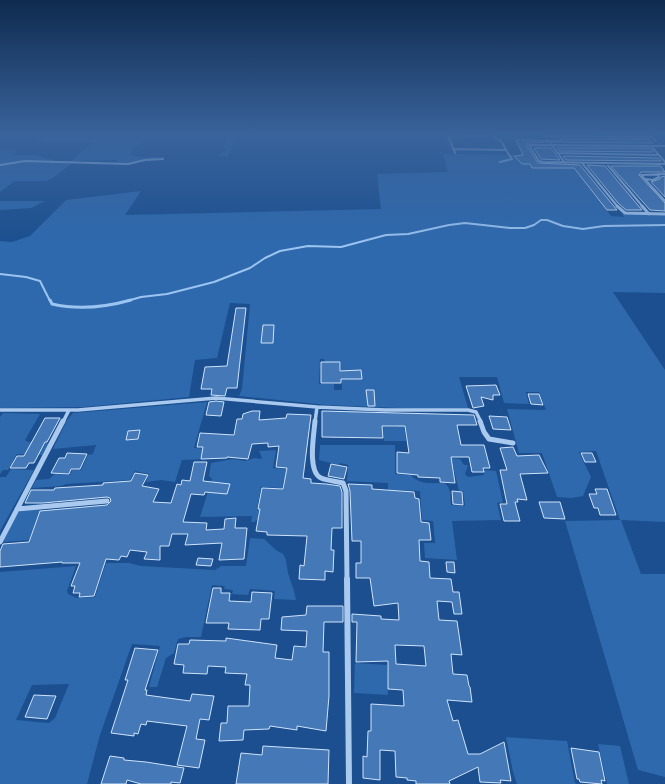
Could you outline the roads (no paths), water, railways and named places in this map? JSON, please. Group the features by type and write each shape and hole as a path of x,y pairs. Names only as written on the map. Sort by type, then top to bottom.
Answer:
{"street":[{"path":"588,171 621,211 625,213 665,214"},
{"path":"612,171 648,214"},
{"path":"665,174 642,174 665,201"},
{"path":"645,179 656,179 659,177 658,174"},
{"path":"0,410 69,410 216,398 317,407 384,410 471,410 477,414 483,432 487,437 496,441 513,443"},
{"path":"317,407 312,458 314,470 319,477 343,483 346,491 349,784"},
{"path":"0,542 69,410"},
{"path":"17,509 107,501"}],"waterway":[{"path":"129,300 141,297 167,294 214,282 250,268 265,258 280,251 308,246 341,247 386,235 408,234 449,225 465,223 510,228 525,228 534,225 541,220 547,220 563,226 583,229 604,226 665,225"},
{"path":"0,274 26,277 40,281 50,301"},
{"path":"50,300 52,304 72,307 102,306 129,300"}]}
